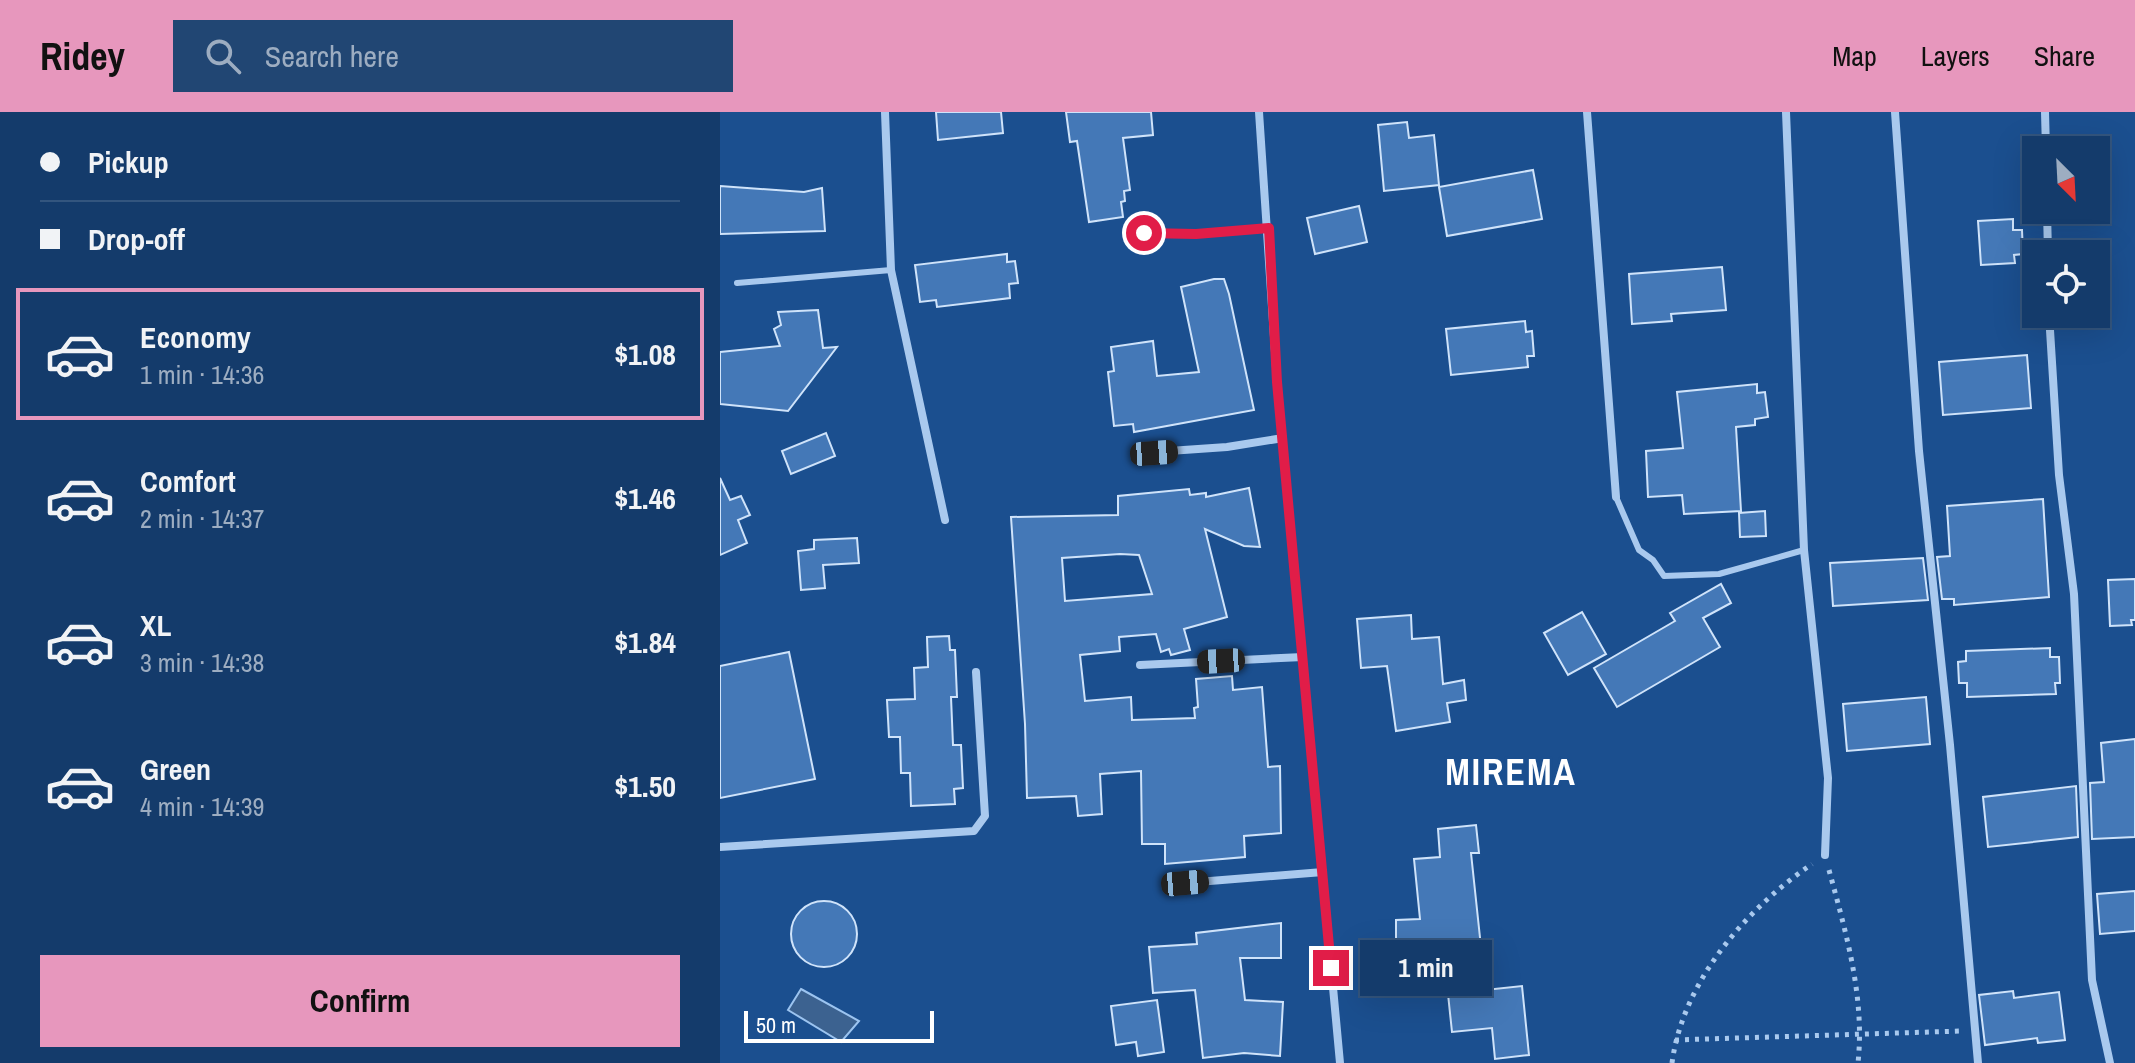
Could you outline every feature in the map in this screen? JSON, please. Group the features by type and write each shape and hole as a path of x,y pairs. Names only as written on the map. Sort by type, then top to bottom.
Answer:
{"street":[{"path":"885,112 891,270 945,520"},
{"path":"1259,112 1283,438 1340,1063"},
{"path":"1587,112 1616,497"},
{"path":"1786,112 1804,550 1828,778 1825,855"},
{"path":"1895,112 1919,451 1950,745 1978,1063"},
{"path":"2045,112 2046,136"},
{"path":"1144,233 1196,234 1269,228"},
{"path":"2050,328 2059,475 2074,594 2092,980 2110,1063"},
{"path":"1140,453 1227,447 1283,438"},
{"path":"1140,665 1303,657"},
{"path":"720,847 974,831 985,816 976,672"},
{"path":"1185,883 1323,872"}],"lane":[{"path":"737,283 891,270"},
{"path":"1616,497 1639,550 1653,560 1664,576 1719,574 1804,550"}],"path":[{"path":"1672,1063 1675,1040 1705,974 1748,917 1825,855 1850,950 1861,1033 1858,1063"},
{"path":"1675,1040 1975,1030"}],"water":[{"path":"801,989 859,1021 841,1042 788,1010"}],"building":[{"path":"936,112 1001,112 1003,133 938,140"},
{"path":"1066,112 1151,112 1153,135 1123,138 1130,190 1124,191 1125,201 1121,202 1123,217 1089,222 1077,141 1070,142"},
{"path":"1407,122 1409,138 1434,135 1439,185 1384,191 1378,125"},
{"path":"1533,170 1542,219 1447,236 1439,187"},
{"path":"720,186 804,192 822,188 825,231 720,234"},
{"path":"1359,206 1367,242 1315,254 1307,218"},
{"path":"2013,219 2013,230 2022,230 2022,254 2014,255 2015,263 1981,265 1978,221"},
{"path":"1007,254 1007,262 1015,261 1018,283 1009,284 1010,298 937,307 936,300 920,302 915,265"},
{"path":"1722,267 1726,310 1671,314 1672,321 1632,324 1629,274"},
{"path":"1224,279 1229,294 1254,410 1134,432 1133,424 1114,426 1108,372 1114,371 1111,347 1153,341 1157,376 1199,372 1181,287"},
{"path":"818,310 823,348 837,347 788,411 720,404 720,352 780,346 774,329 781,325 778,312"},
{"path":"1525,321 1526,332 1532,331 1534,356 1527,356 1528,367 1451,375 1446,329"},
{"path":"2027,355 2031,408 1943,415 1939,362"},
{"path":"1757,384 1757,393 1765,392 1768,417 1755,419 1755,425 1736,427 1741,511 1684,514 1682,495 1648,497 1646,451 1683,448 1677,392"},
{"path":"826,433 835,456 791,474 782,451"},
{"path":"720,478 730,500 741,496 750,515 738,520 747,543 720,555"},
{"path":"1249,488 1260,547 1244,546 1205,529 1227,617 1184,629 1190,650 1171,655 1169,649 1161,652 1156,634 1119,637 1120,651 1080,655 1085,701 1131,697 1132,720 1195,718 1194,708 1198,707 1196,679 1232,676 1233,690 1262,687 1268,767 1280,766 1281,833 1244,836 1245,857 1165,864 1165,844 1142,844 1141,771 1100,774 1102,814 1078,816 1076,796 1027,798 1011,517 1118,515 1118,496 1189,489 1190,495 1206,493 1206,497","holes":["1139,555 1152,594 1065,601 1062,558"]},
{"path":"2043,499 2049,597 1954,605 1954,599 1942,599 1937,557 1950,556 1947,506"},
{"path":"1765,511 1766,536 1740,537 1739,513"},
{"path":"857,538 859,563 823,565 825,588 801,590 798,551 814,549 814,540"},
{"path":"1923,558 1928,600 1833,606 1830,563"},
{"path":"2135,579 2135,620 2131,620 2132,625 2110,626 2108,580"},
{"path":"1721,584 1731,603 1703,618 1720,647 1617,707 1594,668 1675,621 1670,613"},
{"path":"1582,612 1606,654 1568,675 1544,633"},
{"path":"1411,615 1412,639 1439,637 1443,684 1464,680 1466,700 1447,703 1450,722 1396,731 1387,666 1361,668 1357,619"},
{"path":"949,636 950,650 955,650 957,697 951,697 953,745 961,745 963,788 954,789 955,804 911,806 910,773 901,773 900,737 889,737 887,700 915,699 914,668 928,667 927,637"},
{"path":"2050,648 2050,657 2059,657 2060,683 2055,683 2056,694 1967,697 1967,683 1959,683 1958,662 1966,661 1966,651"},
{"path":"789,652 815,779 720,798 720,666"},
{"path":"1926,697 1930,744 1847,751 1843,704"},
{"path":"2135,739 2135,837 2092,839 2090,783 2104,782 2101,743"},
{"path":"2076,786 2078,837 1988,847 1983,797"},
{"path":"1476,825 1479,853 1471,853 1481,947 1450,948 1452,986 1407,988 1406,956 1396,956 1396,920 1420,919 1414,859 1440,857 1438,829"},
{"path":"2135,891 2135,931 2100,934 2097,894"},
{"path":"824,901 837,904 847,911 854,921 857,934 854,947 847,957 837,964 824,967 811,964 801,957 794,947 791,934 794,921 801,911 811,904"},
{"path":"1281,923 1281,958 1240,958 1245,1000 1283,1002 1280,1056 1244,1053 1203,1058 1195,990 1153,993 1149,947 1197,944 1196,933"},
{"path":"1522,986 1529,1055 1495,1059 1492,1028 1452,1032 1448,994"},
{"path":"2013,991 2014,998 2059,992 2065,1040 2038,1043 2037,1038 1985,1045 1979,995"},
{"path":"1157,1000 1164,1052 1138,1056 1136,1042 1116,1045 1111,1006"}],"district":[{"name":"MIREMA","path":"1511,772"}],"route":[{"path":"1144,233 1196,234 1269,228 1277,382 1331,968"}]}
